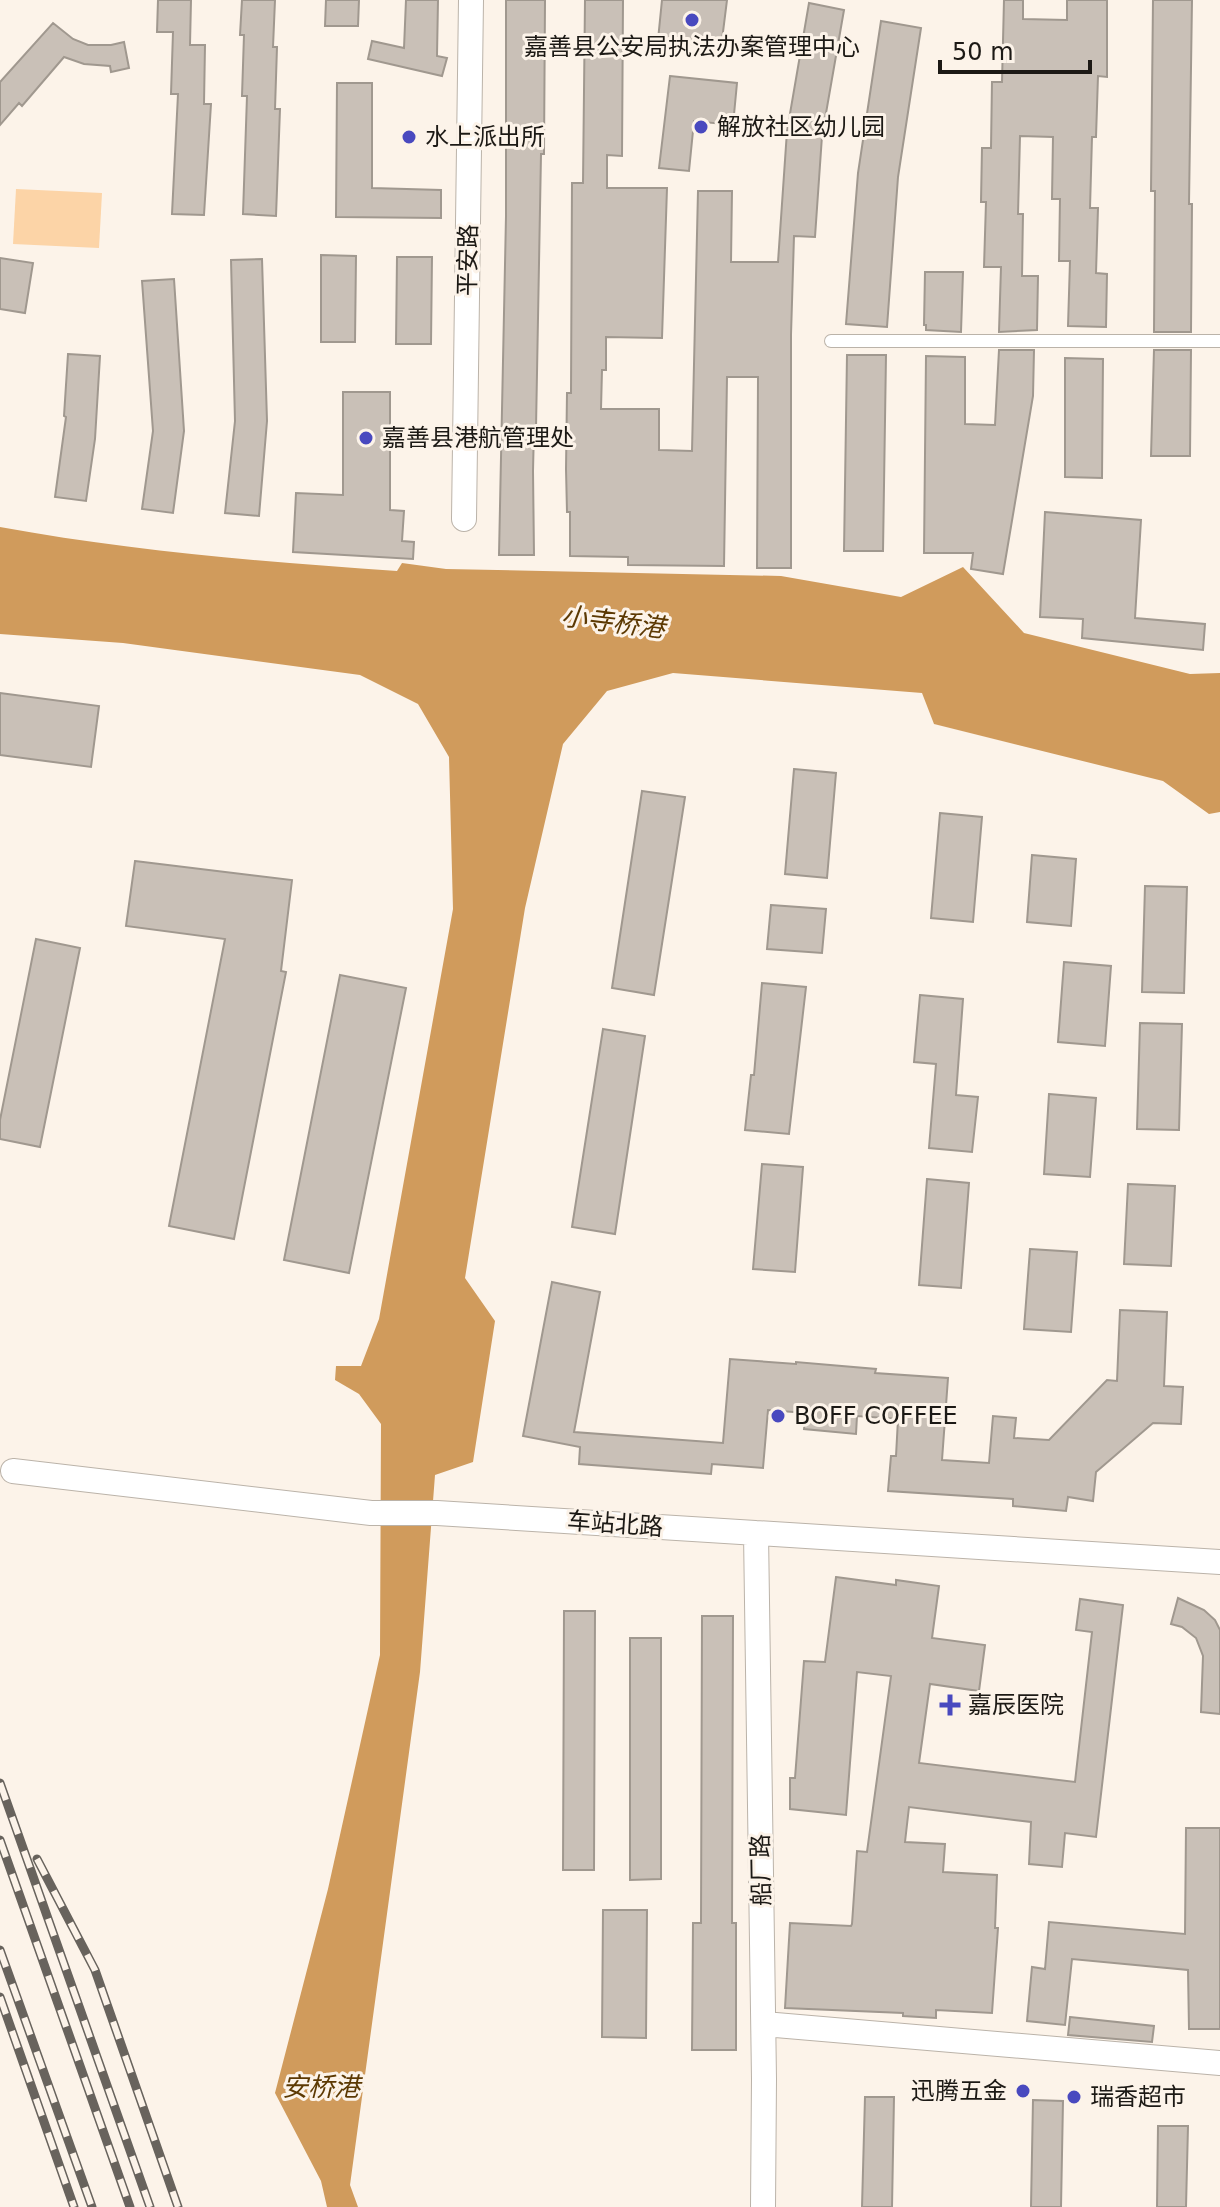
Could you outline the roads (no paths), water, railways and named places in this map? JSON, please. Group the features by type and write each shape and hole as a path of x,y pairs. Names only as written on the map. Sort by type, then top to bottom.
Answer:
{"street":[{"name":"平安路","path":"464,519 471,0"},
{"name":"车站北路","path":"13,1471 371,1513 437,1513 1220,1562"},
{"name":"船厂路","path":"756,1533 764,2024 763,2207"},
{"path":"764,2024 1220,2063"}],"lane":[{"path":"831,341 1220,341"}],"water":[{"path":"0,527 148,549 297,564 397,571 402,563 446,569 781,576 901,597 963,567 1024,633 1190,674 1220,673 1220,812 1209,814 1163,781 934,724 922,693 673,673 607,691 563,744 525,908 465,1278 495,1321 473,1462 435,1475 420,1672 350,2185 358,2207 327,2207 321,2181 275,2093 328,1889 380,1655 381,1424 359,1394 335,1380 336,1366 361,1366 379,1319 453,909 449,757 418,704 360,675 123,643 0,634"}],"railway":[{"path":"0,1783 150,2207"},
{"path":"0,1840 130,2207"},
{"path":"37,1859 95,1970 178,2207"},
{"path":"0,1950 92,2207"},
{"path":"0,1997 74,2207"}],"place":[{"name":"嘉善县公安局执法办案管理中心","path":"692,20"},
{"name":"解放社区幼儿园","path":"701,127"},
{"name":"水上派出所","path":"409,137"},
{"name":"嘉善县港航管理处","path":"366,438"},
{"name":"BOFF COFFEE","path":"778,1416"},
{"name":"嘉辰医院","path":"950,1705"},
{"name":"迅腾五金","path":"1023,2091"},
{"name":"瑞香超市","path":"1074,2097"}],"water label":[{"name":"小寺桥港","path":"613,622"},
{"name":"安桥港","path":"321,2087"}]}
